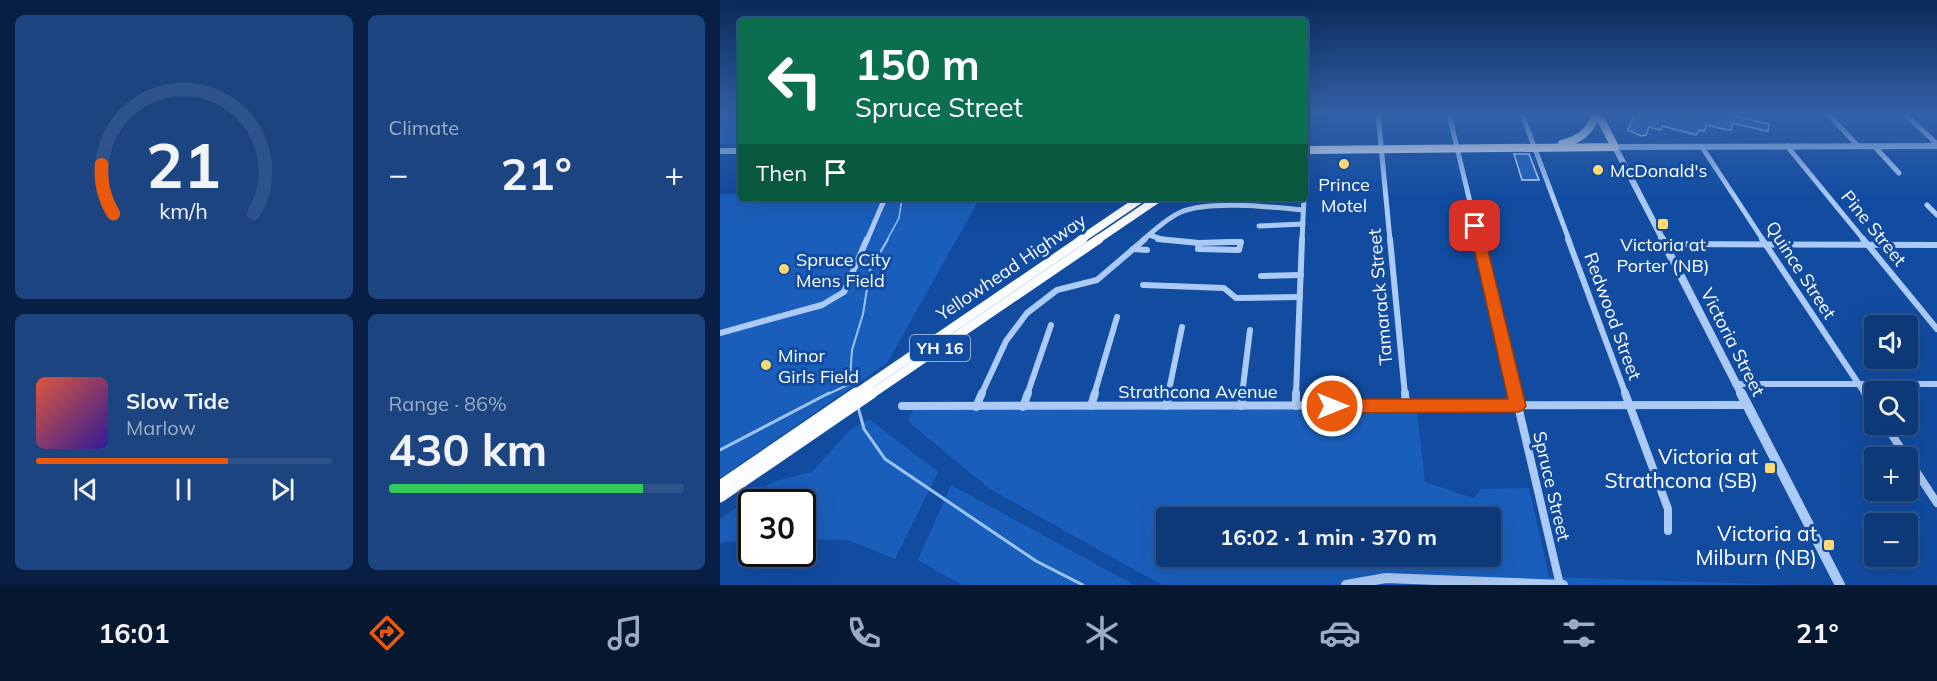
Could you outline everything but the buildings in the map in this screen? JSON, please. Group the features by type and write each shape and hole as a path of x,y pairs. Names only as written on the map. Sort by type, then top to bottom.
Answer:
{"highway":[{"path":"1550,147 1568,141"},
{"name":"Victoria Street","path":"1612,141 1615,147"},
{"path":"1308,148 1615,147"},
{"name":"Yellowhead Highway","path":"720,486 1138,201"},
{"name":"Yellowhead Highway","path":"720,497 1156,201"}],"street":[{"name":"Tamarack Street","path":"1381,141 1406,406"},
{"name":"Spruce Street","path":"1455,141 1562,585"},
{"name":"Redwood Street","path":"1532,141 1668,509 1668,531"},
{"path":"1854,141 1858,146"},
{"path":"1615,147 1937,145"},
{"name":"Pine Street","path":"1787,146 1937,328"},
{"path":"1874,146 1899,173"},
{"name":"Victoria Street","path":"1615,147 1840,585"},
{"name":"Quince Street","path":"1702,147 1864,393"},
{"path":"720,149 738,149"},
{"path":"720,333 822,305 844,292 884,201"},
{"path":"1296,406 1304,201"},
{"path":"1927,205 1937,215"},
{"path":"976,407 993,364 1009,333 1019,320 1056,291 1068,286 1095,281 1149,235 1182,211 1193,208 1303,210"},
{"path":"1259,226 1303,224"},
{"path":"1149,235 1160,241 1199,241 1240,242 1239,250 1198,249 1199,241"},
{"path":"1665,244 1937,245"},
{"path":"1133,249 1147,250"},
{"path":"1262,276 1301,275"},
{"path":"1143,285 1224,288 1236,298 1300,297"},
{"path":"1091,406 1117,317"},
{"path":"1023,407 1051,325"},
{"path":"1166,406 1182,327"},
{"path":"1241,406 1250,330"},
{"path":"1735,384 1937,384"},
{"name":"Strathcona Avenue","path":"902,406 1747,405"},
{"path":"1918,474 1937,503"},
{"path":"1346,585 1386,578 1562,585"}],"shaded area":[{"path":"720,141 738,141 738,144 720,144"},
{"path":"720,194 738,194 738,201 978,201 887,363 720,478"},
{"path":"1301,404 1417,412 1425,482 1473,498 1481,489 1529,488 1549,577 1784,585 1162,585 990,489 910,423 909,418 914,408"},
{"path":"869,419 938,472 895,559 848,540 816,539 816,489 762,489 772,482 812,472 850,430"},
{"path":"951,485 1134,585 962,585 918,560"},
{"path":"738,506 738,541 720,543 720,519"}],"waterway":[{"path":"887,240 899,218 902,201"},
{"path":"850,379 852,350 863,314 870,270 888,239"},
{"path":"826,395 852,383"},
{"path":"720,450 829,393"},
{"path":"858,407 864,429 885,459 1036,561 1083,585"}],"place":[{"name":"Prince Motel","path":"1344,164"},
{"name":"McDonald's","path":"1598,170"},
{"name":"Victoria at Porter (NB)","path":"1663,224"},
{"name":"Spruce City Mens Field","path":"784,269"},
{"name":"Minor Girls Field","path":"766,365"},
{"name":"Victoria at Strathcona (SB)","path":"1770,468"},
{"name":"Victoria at Milburn (NB)","path":"1829,545"}],"route":[{"path":"1332,406 1518,406 1475,226"}]}
